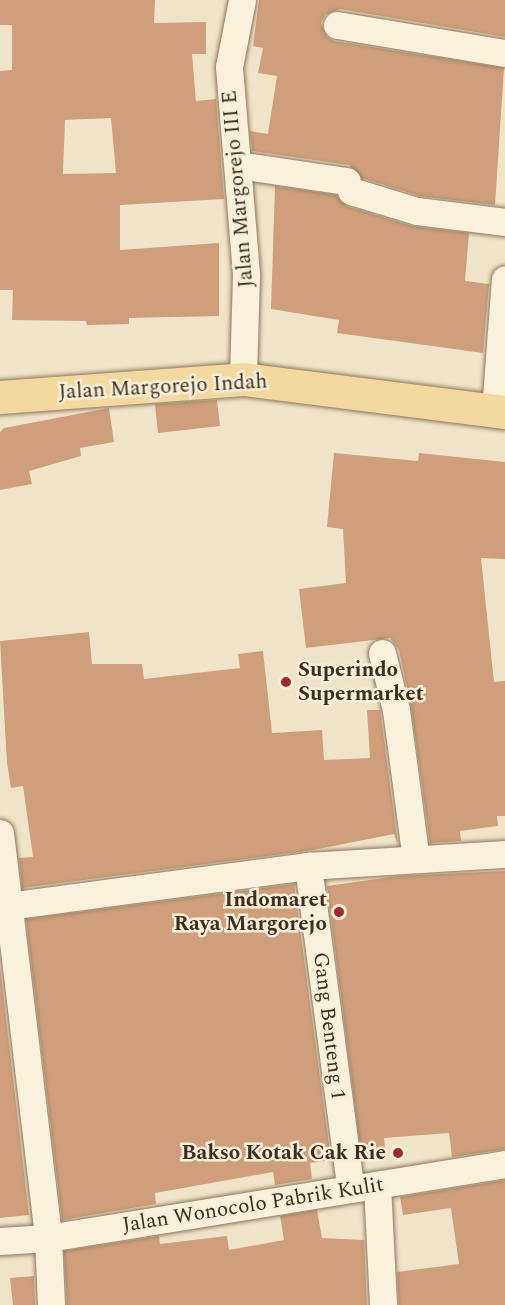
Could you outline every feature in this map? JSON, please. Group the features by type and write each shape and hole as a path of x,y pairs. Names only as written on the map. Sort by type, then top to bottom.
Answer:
{"main road":[{"name":"Jalan Margorejo Indah","path":"0,397 243,379 500,412"}],"street":[{"name":"Jalan Margorejo III E","path":"242,0 229,52 246,275 243,379"},
{"path":"337,25 505,53"},
{"path":"238,165 349,186 417,212 505,222"},
{"path":"500,412 505,279"},
{"path":"382,653 396,710 416,859"},
{"path":"0,833 4,907 48,1238 51,1305"},
{"path":"4,907 308,866 505,854"},
{"name":"Gang Benteng 1","path":"308,866 350,1187"},
{"name":"Jalan Wonocolo Pabrik Kulit","path":"0,1241 48,1238 350,1187 377,1185 505,1164"},
{"path":"377,1185 383,1305"}],"building":[{"path":"0,0 155,0 154,23 206,22 206,54 192,54 196,101 216,99 224,199 120,205 120,250 219,243 219,316 129,318 129,324 87,325 86,321 12,320 13,290 0,290 0,71 12,70 12,25 0,25","holes":["111,118 116,173 63,174 65,120"]},
{"path":"259,0 505,0 505,37 340,9 325,15 321,23 327,37 334,41 504,68 495,205 420,196 362,178 349,165 252,151 250,131 268,134 277,76 258,73 263,48 253,46"},
{"path":"275,186 336,195 346,206 412,226 469,233 465,281 489,284 483,353 337,333 339,320 271,309"},
{"path":"217,400 220,426 158,433 155,404"},
{"path":"109,408 114,442 80,448 81,456 29,471 32,484 0,490 0,432 4,428"},
{"path":"334,453 418,461 419,453 505,462 505,559 481,558 494,682 505,681 505,816 497,816 498,826 460,831 461,841 430,843 411,706 399,650 390,638 306,648 299,589 346,583 343,529 327,527"},
{"path":"89,632 92,664 142,664 144,679 240,668 238,654 263,651 272,733 322,730 324,760 370,758 367,710 380,710 398,845 394,834 313,850 22,888 19,858 33,857 23,786 11,788 7,763 0,641"},
{"path":"505,871 505,1149 452,1157 449,1133 384,1138 386,1158 362,1161 327,886 398,876"},
{"path":"294,884 331,1160 310,1163 312,1179 275,1185 273,1172 155,1193 156,1204 62,1220 26,919"},
{"path":"0,967 29,1215 0,1218"},
{"path":"505,1180 505,1305 399,1305 397,1272 459,1264 451,1208 403,1215 400,1197"},
{"path":"317,1210 322,1238 364,1240 367,1305 67,1305 64,1251 159,1236 160,1244 227,1236 229,1250 284,1240 280,1216"},
{"path":"34,1276 35,1305 13,1305 10,1278"}],"place":[{"name":"Superindo Supermarket","path":"286,682"},
{"name":"Indomaret Raya Margorejo","path":"339,912"},
{"name":"Bakso Kotak Cak Rie","path":"398,1153"}]}
